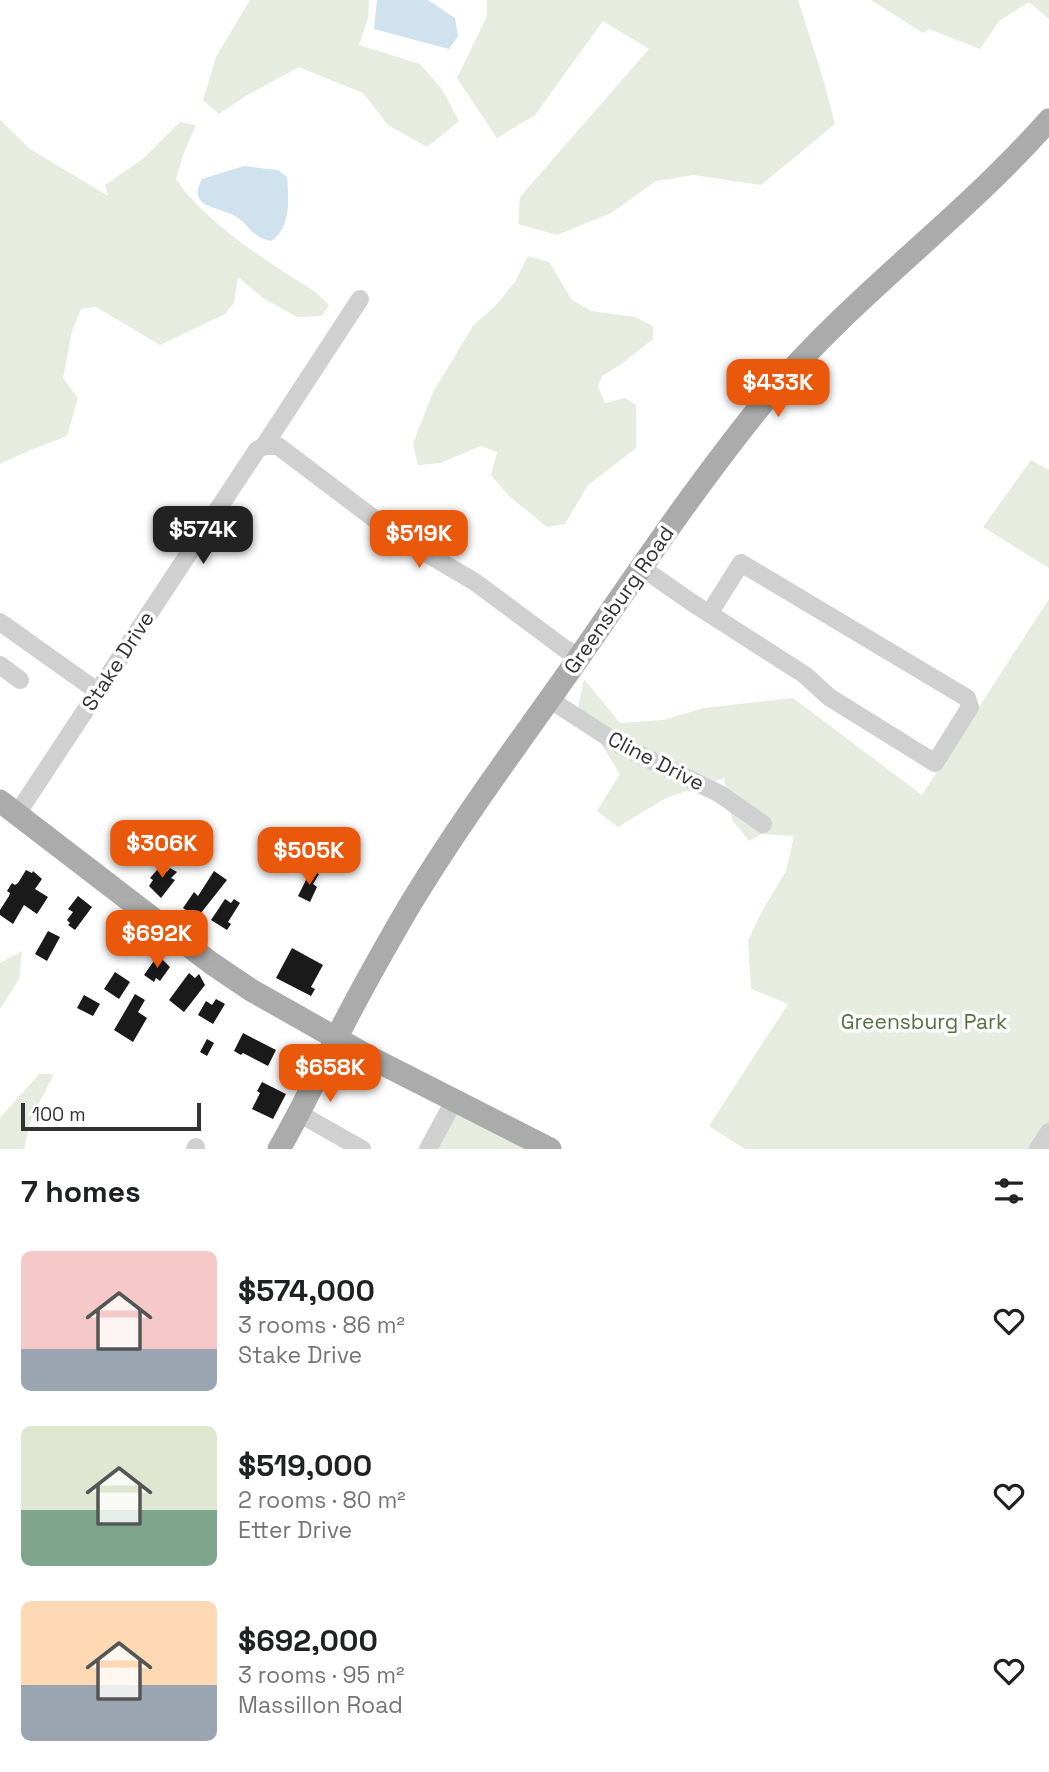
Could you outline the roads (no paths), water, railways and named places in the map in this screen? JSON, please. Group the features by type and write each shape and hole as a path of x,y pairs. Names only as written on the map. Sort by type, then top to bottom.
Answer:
{"main road":[{"name":"Greensburg Road","path":"279,1149 409,906 641,567 744,427 792,370 849,312 988,182 1049,120"},
{"path":"9,807 211,963 294,1016 550,1149"}],"street":[{"name":"Stake Drive","path":"9,807 97,691 257,450 264,446 360,299"},
{"path":"264,446 278,446 397,536 475,582 558,644 580,656"},
{"path":"641,567 709,614 805,675 829,697 935,763 970,707 967,698 741,563 709,614"},
{"path":"0,622 97,691"},
{"path":"0,665 20,680"},
{"name":"Cline Drive","path":"549,699 620,746 720,794 763,824"},
{"path":"429,1149 455,1100"},
{"path":"300,1114 362,1149"},
{"path":"1038,1149 1049,1132"}],"water":[{"path":"377,0 428,0 455,18 458,36 449,49 374,29"},
{"path":"244,166 278,170 287,177 288,203 285,221 278,235 271,241 254,233 235,216 206,205 198,196 202,179"}],"park label":[{"name":"Greensburg Park","path":"924,1022"}]}
